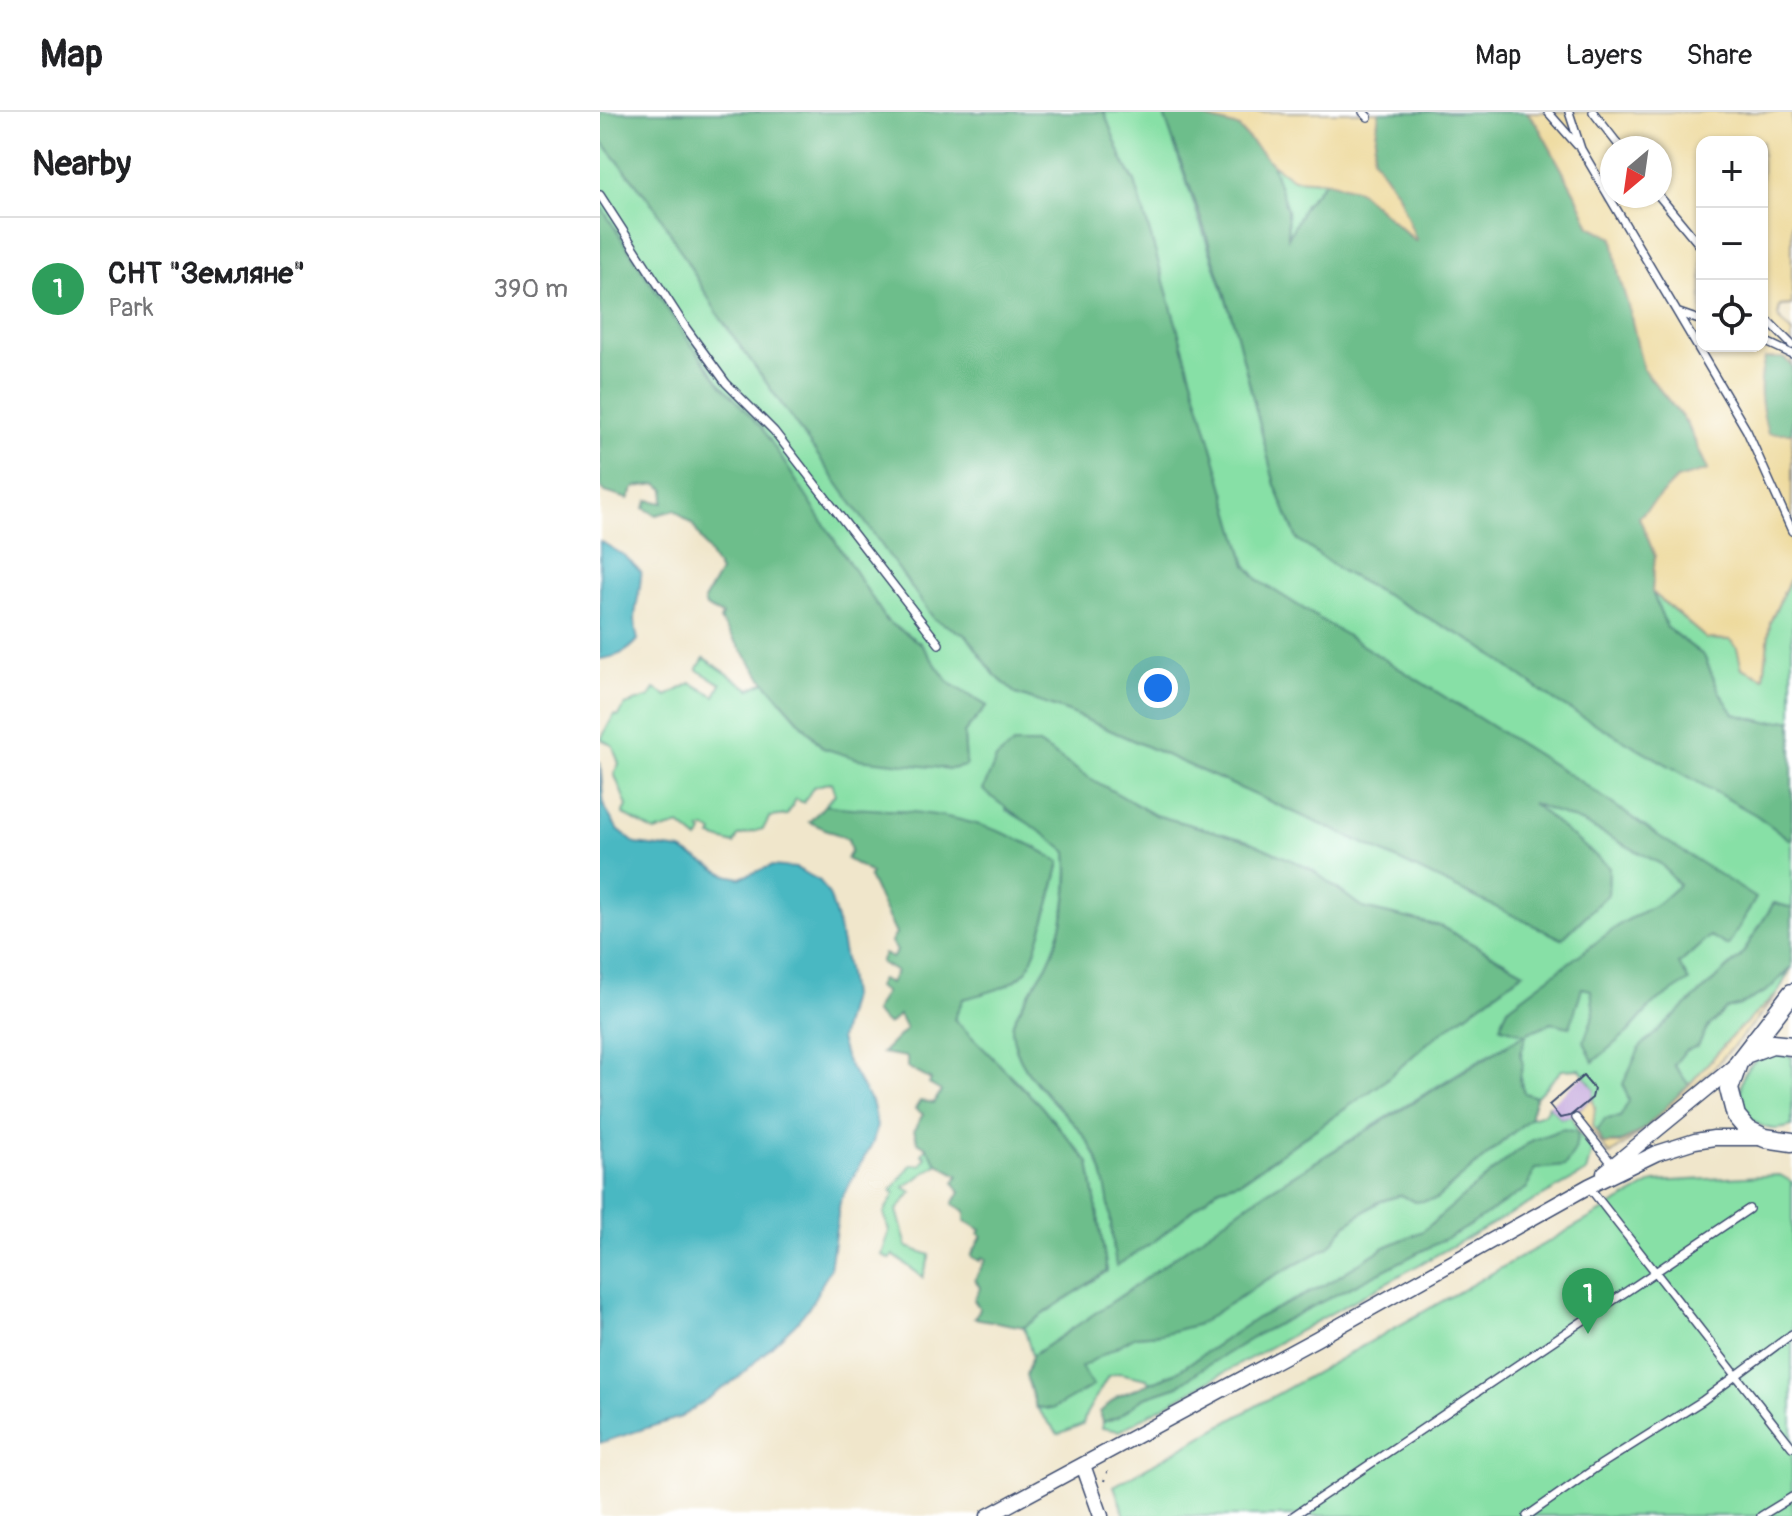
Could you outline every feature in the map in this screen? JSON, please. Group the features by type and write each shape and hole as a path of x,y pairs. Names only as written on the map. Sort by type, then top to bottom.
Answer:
{"street":[{"path":"1781,1139 1748,1130 1732,1107 1729,1089 1741,1060 1792,993"},
{"path":"1589,1186 1741,1060 1764,1045 1780,1043 1792,1046"},
{"path":"988,1516 1316,1339 1589,1186 1657,1153 1695,1141 1730,1137 1781,1139"},
{"path":"1083,1465 1101,1516"}],"lane":[{"path":"1548,112 1581,149 1679,313 1747,431 1792,531"},
{"path":"1569,112 1581,149"},
{"path":"1593,112 1612,136"},
{"path":"600,195 686,328 726,383 774,431 939,644"},
{"path":"1669,208 1696,241"},
{"path":"1679,313 1696,319"},
{"path":"1768,321 1792,345"},
{"path":"1768,343 1792,354"},
{"path":"1576,1118 1613,1165"},
{"path":"1589,1186 1792,1447"},
{"path":"1293,1516 1749,1209"},
{"path":"1527,1516 1736,1376 1792,1334"},
{"path":"1761,1516 1792,1497"}],"path":[{"path":"1104,1489 1105,1473 1111,1464"}],"green space":[{"path":"600,112 1104,112 1123,161 1135,182 1246,565 1259,581 1581,782 1756,898 1728,946 1710,936 1679,964 1689,981 1652,1005 1628,1032 1593,1062 1584,1041 1594,1014 1591,990 1582,988 1570,1027 1551,1023 1527,1033 1520,1053 1523,1065 1519,1079 1524,1093 1536,1097 1530,1118 1436,1199 1415,1202 1401,1195 1378,1202 1347,1224 1329,1247 1264,1281 1199,1324 1162,1334 1136,1336 1081,1367 1093,1386 1052,1409 1036,1407 1026,1375 1032,1356 1252,1201 1525,1034 1500,1026 1508,1008 1622,923 1659,903 1679,885 1661,864 1583,823 1532,803 1609,867 1608,894 1562,939 1361,842 1069,712 1016,694 994,674 967,636 934,619 719,316 655,207 600,139"},
{"path":"1104,112 1163,112 1235,327 1275,485 1297,539 1341,571 1477,644 1555,701 1756,815 1792,841 1792,908 1774,903 1741,956 1707,988 1620,1117 1605,1119 1597,1131 1593,1126 1594,1089 1580,1069 1562,1070 1536,1097 1524,1093 1520,1064 1526,1034 1252,1201 1032,1356 1024,1327 1107,1271 1089,1163 1040,1105 954,1020 963,999 1004,986 1025,971 1040,937 1060,862 900,810 849,810 825,805 835,794 831,782 813,787 804,803 796,799 787,815 770,817 763,829 738,836 734,844 711,837 713,833 705,828 700,830 703,832 698,840 680,825 655,832 623,814 627,806 614,773 619,764 613,746 601,739 614,715 619,716 625,705 650,697 655,689 667,696 691,683 715,696 721,684 697,670 704,658 750,689 765,682 823,748 950,769 966,766 964,733 987,706 949,683 920,643 887,621 761,428 722,385 682,332 600,205 600,139 655,207 719,316 934,618 967,636 994,674 1016,694 1069,712 1361,842 1562,939 1608,894 1609,867 1529,801 1583,823 1661,864 1679,885 1659,903 1622,923 1593,946 1501,1027 1527,1033 1552,1023 1583,987 1592,990 1594,1014 1584,1041 1628,1032 1652,1005 1688,981 1678,965 1710,936 1728,946 1654,833 1581,782 1259,581 1246,565 1135,182 1123,161","holes":["1039,744 1086,776 1155,815 1248,841 1311,869 1363,908 1440,926 1524,972 1431,1040 1382,1083 1242,1181 1220,1187 1156,1240 1116,1265 1107,1193 1100,1165 1084,1136 1022,1063 1012,1028 1047,965 1058,938 1068,866 1067,852 1044,832 1006,810"]},
{"path":"1163,112 1203,112 1206,118 1238,127 1272,164 1287,210 1288,238 1305,205 1325,181 1358,190 1415,241 1398,194 1373,157 1379,112 1527,112 1537,124 1590,226 1613,238 1619,276 1643,369 1687,424 1708,471 1677,479 1639,517 1655,556 1652,592 1667,628 1704,656 1719,691 1734,714 1766,722 1792,720 1792,841 1756,815 1555,701 1477,644 1341,571 1297,539 1275,485 1235,327"},
{"path":"1272,164 1294,179 1325,181 1305,205 1288,240 1287,210"},
{"path":"600,205 682,332 722,385 762,428 887,621 920,643 949,683 987,706 964,733 966,766 950,769 858,759 823,748 765,682 720,620 722,615 706,607 704,600 720,572 693,525 675,510 656,515 644,508 648,500 663,503 665,489 657,484 635,487 628,499 605,492 600,486"},
{"path":"1765,358 1784,358 1792,365 1792,433 1768,434 1761,396"},
{"path":"1792,575 1792,720 1766,722 1734,714 1719,691 1704,656 1667,628 1652,592 1707,639 1730,640 1737,647 1742,668 1764,677 1770,622"},
{"path":"1013,744 1039,744 1086,776 1155,815 1248,841 1311,869 1363,908 1440,926 1524,972 1431,1040 1382,1083 1241,1181 1220,1187 1156,1240 1116,1266 1107,1193 1100,1165 1084,1136 1033,1079 1015,1047 1013,1022 1047,965 1058,938 1065,910 1068,866 1067,852 983,790 996,759"},
{"path":"825,805 921,813 963,821 1003,833 1060,862 1040,937 1026,971 1005,986 963,999 954,1019 1040,1105 1089,1163 1107,1271 1024,1327 974,1318 980,1309 974,1300 980,1288 975,1279 986,1259 982,1257 980,1261 971,1256 982,1236 979,1234 981,1230 965,1221 965,1211 953,1204 960,1192 954,1183 958,1175 938,1164 926,1147 918,1142 914,1130 923,1114 915,1109 920,1101 934,1103 941,1091 929,1084 931,1080 907,1067 907,1057 882,1053 906,1029 899,1015 888,1025 874,1012 885,992 877,987 881,979 890,983 896,972 880,962 884,954 892,958 897,951 891,942 896,934 869,877 871,873 847,859 851,851 848,839 809,822"},
{"path":"1774,903 1792,908 1792,967 1767,991 1726,1009 1707,1028 1698,1046 1685,1051 1674,1065 1689,1085 1650,1123 1629,1138 1603,1144 1597,1131 1605,1119 1620,1117 1629,1101 1623,1084 1640,1047 1741,956"},
{"path":"1792,967 1777,994 1733,1035 1689,1085 1674,1065 1685,1051 1698,1046 1707,1028 1726,1009 1740,1005"},
{"path":"1782,1054 1792,1057 1792,1126 1772,1129 1757,1123 1746,1112 1741,1097 1741,1082 1748,1068 1762,1058"},
{"path":"1549,1105 1560,1118 1571,1116 1578,1132 1592,1150 1586,1172 1119,1431 1102,1428 1103,1422 1118,1417 1145,1397 1178,1386 1262,1332 1461,1231 1526,1188 1535,1169 1547,1167 1533,1140 1423,1231 1385,1247 1325,1285 1257,1318 1175,1373 1149,1383 1147,1379 1119,1373 1108,1376 1083,1424 1058,1434 1036,1407 1052,1409 1092,1386 1081,1367 1135,1336 1162,1334 1236,1301 1264,1281 1329,1247 1347,1224 1379,1202 1401,1195 1415,1202 1436,1199 1530,1118 1544,1114"},
{"path":"1563,1129 1578,1132 1575,1150 1565,1166 1535,1169 1527,1188 1461,1231 1262,1332 1178,1386 1145,1397 1118,1417 1103,1422 1100,1412 1118,1396 1175,1373 1257,1318 1325,1285 1385,1247 1423,1231 1511,1156 1533,1140"},
{"path":"926,1147 938,1164 904,1187 912,1192 897,1210 907,1247 930,1255 923,1277 893,1255 890,1259 882,1255 889,1232 884,1213 895,1193 891,1191 911,1165 921,1165 926,1157 922,1155"},
{"path":"1780,1175 1792,1182 1792,1516 1125,1516 1114,1486 1654,1182"}],"sand":[{"path":"1203,112 1379,112 1373,157 1398,194 1417,242 1358,190 1325,181 1293,179 1272,164 1238,127 1206,118"},
{"path":"1527,112 1792,112 1792,305 1780,306 1778,317 1792,333 1792,365 1784,358 1765,358 1761,387 1768,433 1792,433 1792,575 1770,622 1764,678 1742,668 1737,647 1730,640 1707,639 1652,592 1655,556 1639,517 1677,479 1708,470 1687,423 1643,369 1619,276 1613,238 1590,226 1537,124"},
{"path":"1777,994 1700,1081 1657,1120 1634,1138 1610,1155 1576,1112 1592,1098 1595,1107 1593,1126 1603,1144 1619,1144 1641,1132 1689,1085 1733,1035"}],"water":[{"path":"600,541 625,556 641,572 635,613 638,640 621,654 600,659"},
{"path":"600,762 604,807 618,830 636,844 681,850 727,875 740,878 771,866 796,868 820,881 830,897 837,920 851,996 840,1039 846,1060 873,1105 877,1126 873,1142 840,1201 830,1269 810,1306 796,1323 739,1377 681,1417 600,1443"}],"building":[{"path":"1583,1076 1594,1089 1592,1098 1570,1116 1560,1118 1549,1105"}],"place":[{"name":"СНТ \"Земляне\"","path":"1588,1334"}]}
